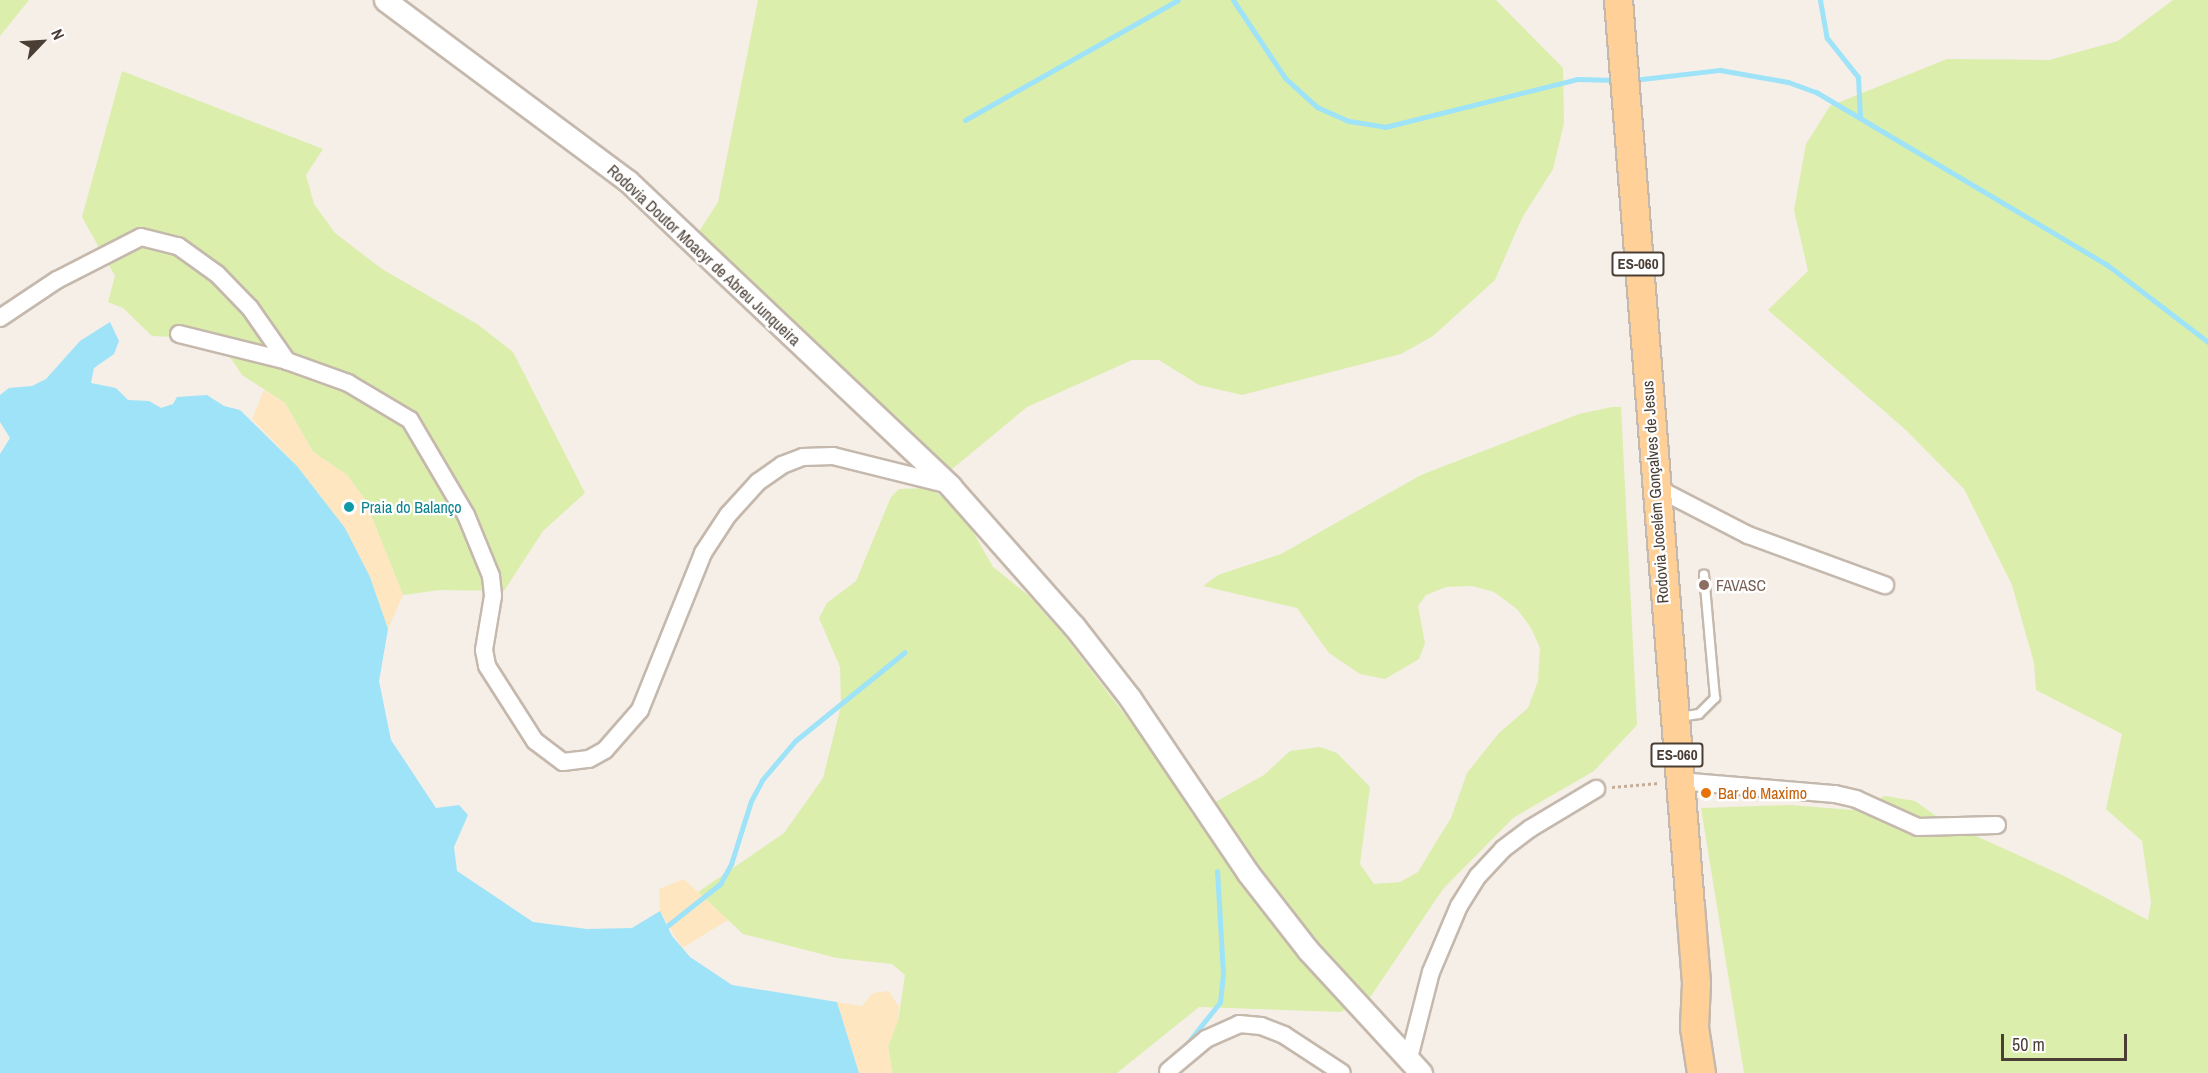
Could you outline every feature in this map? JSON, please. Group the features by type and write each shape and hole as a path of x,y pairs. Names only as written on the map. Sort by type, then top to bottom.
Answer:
{"main road":[{"name":"Rodovia Jocelém Gonçalves de Jesus","path":"1618,0 1696,983 1714,1073"},
{"name":"Rodovia Jocelém Gonçalves de Jesus","path":"1696,983 1694,1028 1701,1073"}],"street":[{"name":"Rodovia Doutor Moacyr de Abreu Junqueira","path":"386,0 628,181 950,486 1074,626 1130,698 1241,864 1308,950 1415,1065"},
{"path":"0,318 57,280 141,237 178,246 217,274 250,308 287,361"},
{"path":"179,334 287,361 348,383 410,420 466,514 491,576 493,596 484,650 486,666 535,741 563,762 589,759 605,750 640,710 703,553 728,516 758,482 782,465 803,457 833,456 950,486"},
{"path":"1655,487 1748,534 1885,585"},
{"path":"1679,781 1835,794 1856,799 1918,827 1997,825"},
{"path":"1415,1065 1431,972 1459,906 1478,876 1503,849 1531,828 1596,789"},
{"path":"1168,1071 1206,1039 1239,1024 1261,1026 1284,1035 1342,1073"}],"lane":[{"path":"1674,718 1699,714 1715,698 1704,574"}],"path":[{"path":"1596,789 1679,781"}],"green space":[{"path":"0,0 29,0 0,36"},
{"path":"758,0 1496,0 1563,68 1564,123 1553,169 1522,218 1495,280 1433,336 1401,354 1242,395 1199,385 1159,360 1132,360 1027,407 934,484 800,353 686,252 718,202"},
{"path":"2173,0 2208,0 2208,1073 1744,1073 1701,808 1790,805 1852,810 1885,796 1915,801 1943,821 2064,876 2148,920 2151,902 2142,841 2106,809 2122,734 2036,690 2034,663 2012,585 1964,489 1907,431 1768,310 1808,271 1794,210 1806,144 1830,106 1947,59 2049,60 2118,41"},
{"path":"122,71 323,149 306,175 314,204 335,233 382,269 477,324 513,352 585,493 543,531 504,591 440,590 403,595 364,498 347,475 313,452 285,403 242,375 226,351 174,337 152,336 123,308 108,302 115,276 82,217"},
{"path":"1621,407 1637,725 1594,771 1513,818 1443,889 1367,1002 1340,1012 1199,1007 1117,1073 892,1073 888,1046 898,1021 905,975 892,964 837,958 743,934 698,892 784,833 823,778 841,706 840,667 819,618 827,603 856,581 891,497 899,489 928,488 959,507 993,567 1028,595 1063,634 1181,788 1192,815 1264,775 1290,751 1320,747 1337,753 1370,787 1360,864 1374,884 1400,882 1418,872 1451,818 1467,773 1499,733 1528,708 1538,681 1540,648 1531,628 1517,609 1494,592 1472,586 1446,587 1426,595 1418,606 1425,643 1419,659 1385,679 1360,674 1329,653 1297,608 1203,586 1218,575 1281,554 1421,475 1579,414"}],"sand":[{"name":"Praia do Balanço","path":"264,390 285,403 313,452 347,475 364,498 403,595 388,629 370,577 345,528 297,466 252,419"},
{"path":"684,879 728,920 682,948 660,911 659,889"},
{"path":"889,991 899,1007 898,1021 888,1046 892,1073 859,1073 837,1002 862,1006 873,993"}],"water":[{"path":"110,322 119,341 114,354 94,368 91,383 116,388 128,400 149,401 161,408 173,404 177,397 207,395 224,406 240,410 297,466 345,528 370,577 388,629 379,681 391,740 436,808 459,805 468,815 454,847 457,871 533,922 587,929 632,928 660,911 672,936 690,957 732,985 837,1002 859,1073 0,1073 0,454 10,438 0,422 0,395 9,388 32,386 46,379 80,341"}],"waterway":[{"path":"965,120 1178,0"},
{"path":"1233,0 1285,78 1317,107 1349,121 1385,127 1577,79 1617,80"},
{"path":"1820,0 1827,38 1858,77 1860,117"},
{"path":"1633,80 1720,70 1788,82 1816,92 2106,264 2208,342"},
{"path":"667,926 720,884 731,864 751,801 762,780 795,741 905,652"},
{"path":"1182,1050 1220,1002 1223,974 1217,871"}],"place":[{"name":"Praia do Balanço","path":"349,507"},
{"name":"FAVASC","path":"1704,585"},
{"name":"Bar do Maximo","path":"1706,793"}]}
